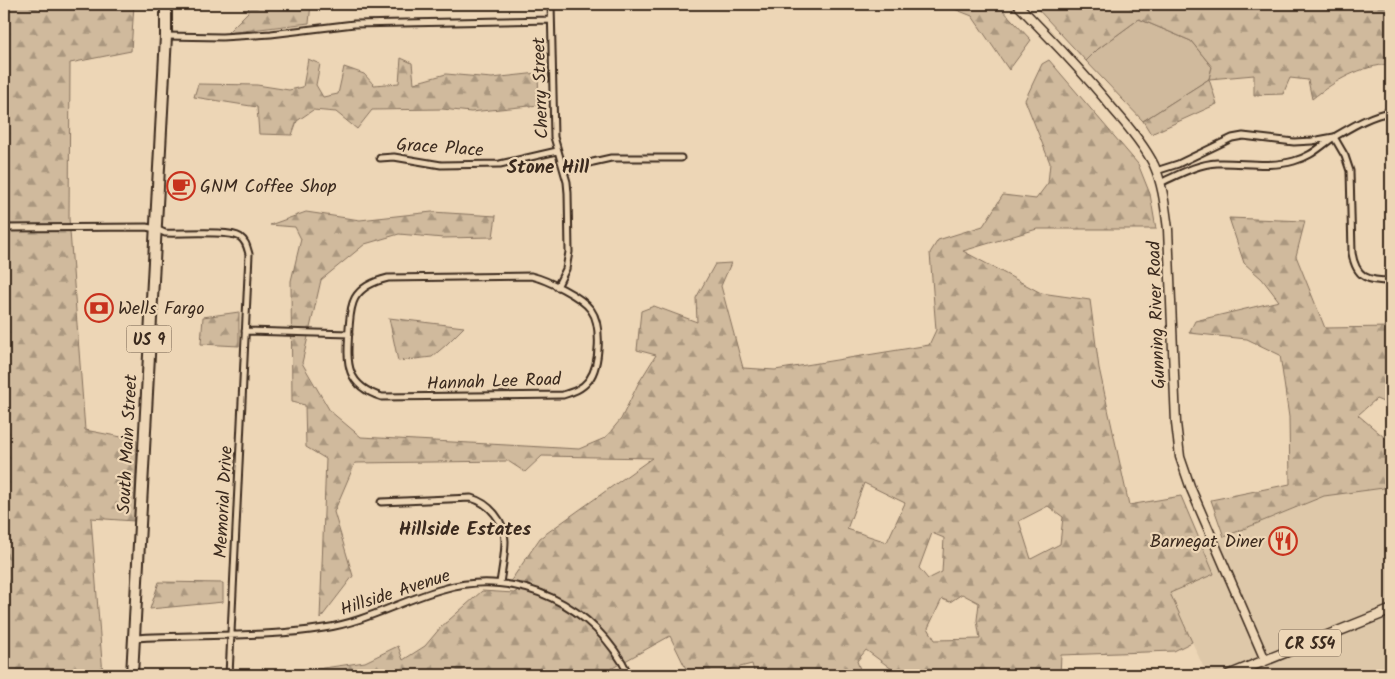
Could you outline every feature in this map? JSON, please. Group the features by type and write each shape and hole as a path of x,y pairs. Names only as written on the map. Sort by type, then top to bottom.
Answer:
{"highway":[{"name":"South Main Street","path":"132,675 166,36 166,4"}],"main road":[{"name":"CR 554","path":"1229,675 1391,610"}],"street":[{"name":"Cherry Street","path":"550,4 554,128 557,151 568,182 569,252 566,269 557,287"},
{"name":"Gunning River Road","path":"1017,4 1077,65 1132,132 1156,171 1168,229 1176,423 1180,457 1191,489 1265,660"},
{"path":"166,36 222,37 271,34 354,24 551,20"},
{"path":"1156,171 1178,164 1232,138 1243,136 1294,142 1312,141 1334,137 1378,114 1391,112"},
{"path":"1160,183 1190,170 1216,163 1274,164 1292,162 1324,147 1334,137"},
{"path":"1334,137 1345,156 1350,171 1353,263 1364,277 1371,280 1391,281"},
{"name":"Grace Place","path":"380,158 394,157 441,165 500,164 557,151"},
{"path":"564,171 611,158 681,158"},
{"path":"4,228 146,227 156,229"},
{"name":"Memorial Drive","path":"156,229 165,233 231,234 242,238 247,244 245,331 229,675"},
{"name":"Hannah Lee Road","path":"531,276 543,279 586,304 597,324 598,336 595,368 589,380 579,389 563,395 382,397 368,392 361,387 352,375 348,364 349,334 350,311 354,299 361,291 378,280 388,278 531,276"},
{"path":"245,331 349,334"},
{"path":"381,502 471,498 481,501 500,520 505,539 500,583"},
{"name":"Hillside Avenue","path":"134,638 296,632 326,628 358,620 442,589 465,584 500,583 536,592 566,605 581,615 608,640 629,675"}],"shaded area":[{"path":"1391,487 1391,675 1207,675 1170,593 1214,574 1202,546 1324,496"}],"green space":[{"path":"4,4 134,4 131,51 70,63 69,218 85,430 137,440 134,521 91,518 103,675 4,675"},
{"path":"249,4 311,4 309,23 227,33 248,12"},
{"path":"942,4 997,4 1031,40 1009,70 972,16"},
{"path":"1033,4 1391,4 1391,64 1380,65 1349,75 1312,99 1308,80 1290,78 1283,94 1254,95 1254,75 1209,79 1212,67 1191,41 1139,19 1098,49 1086,61"},
{"path":"1139,19 1191,41 1212,67 1209,79 1143,121 1086,61 1098,49"},
{"path":"401,58 412,63 414,83 446,74 492,78 538,73 539,105 471,112 442,109 372,110 357,129 336,112 313,110 297,121 292,135 259,134 257,107 194,97 198,84 257,85 289,90 303,87 308,59 320,64 316,85 323,97 338,94 344,67 364,74 374,85 399,83"},
{"path":"1049,60 1138,164 1150,194 1156,229 1037,229 963,251 1041,293 1090,300 1099,368 1129,505 1181,496 1214,574 1170,593 1192,642 1174,651 1061,655 1060,675 900,675 866,650 857,661 862,675 755,675 752,664 720,672 721,675 689,675 670,636 600,675 310,675 310,670 365,662 398,646 403,660 425,646 441,627 482,591 514,593 528,583 510,582 540,538 652,458 542,456 525,472 508,461 355,463 334,512 353,576 320,619 326,459 306,447 305,405 292,402 291,281 301,239 295,227 270,225 306,212 360,220 432,212 496,216 493,237 443,238 399,234 365,244 321,280 302,363 330,411 361,437 579,449 605,438 621,419 638,384 656,355 637,350 641,311 654,306 697,322 696,298 715,264 731,263 721,286 743,368 775,370 929,345 936,330 930,253 938,240 983,226 1003,195 1036,199 1048,183 1050,163 1025,100 1042,64","holes":["864,483 905,503 887,542 847,529","1048,506 1063,517 1060,544 1031,559 1019,521","932,533 944,538 942,572 928,579 919,568","962,594 979,603 977,620 980,639 935,640 928,628 942,599 950,602"]},
{"path":"1209,79 1217,104 1151,134 1143,121"},
{"path":"1229,218 1305,221 1296,256 1325,328 1391,327 1391,405 1376,399 1358,415 1391,443 1391,487 1324,496 1224,537 1211,500 1290,484 1289,417 1280,355 1247,339 1189,333 1195,321 1279,301 1262,279 1244,263"},
{"path":"239,312 239,346 201,344 203,317"},
{"path":"389,318 464,327 432,357 398,361"},
{"path":"159,582 223,583 223,602 150,609"}],"place":[{"name":"GNM Coffee Shop","path":"181,186"},
{"name":"Wells Fargo","path":"99,308"},
{"name":"Barnegat Diner","path":"1283,541"}],"district":[{"name":"Stone Hill","path":"548,166"},
{"name":"Hillside Estates","path":"465,528"}]}
